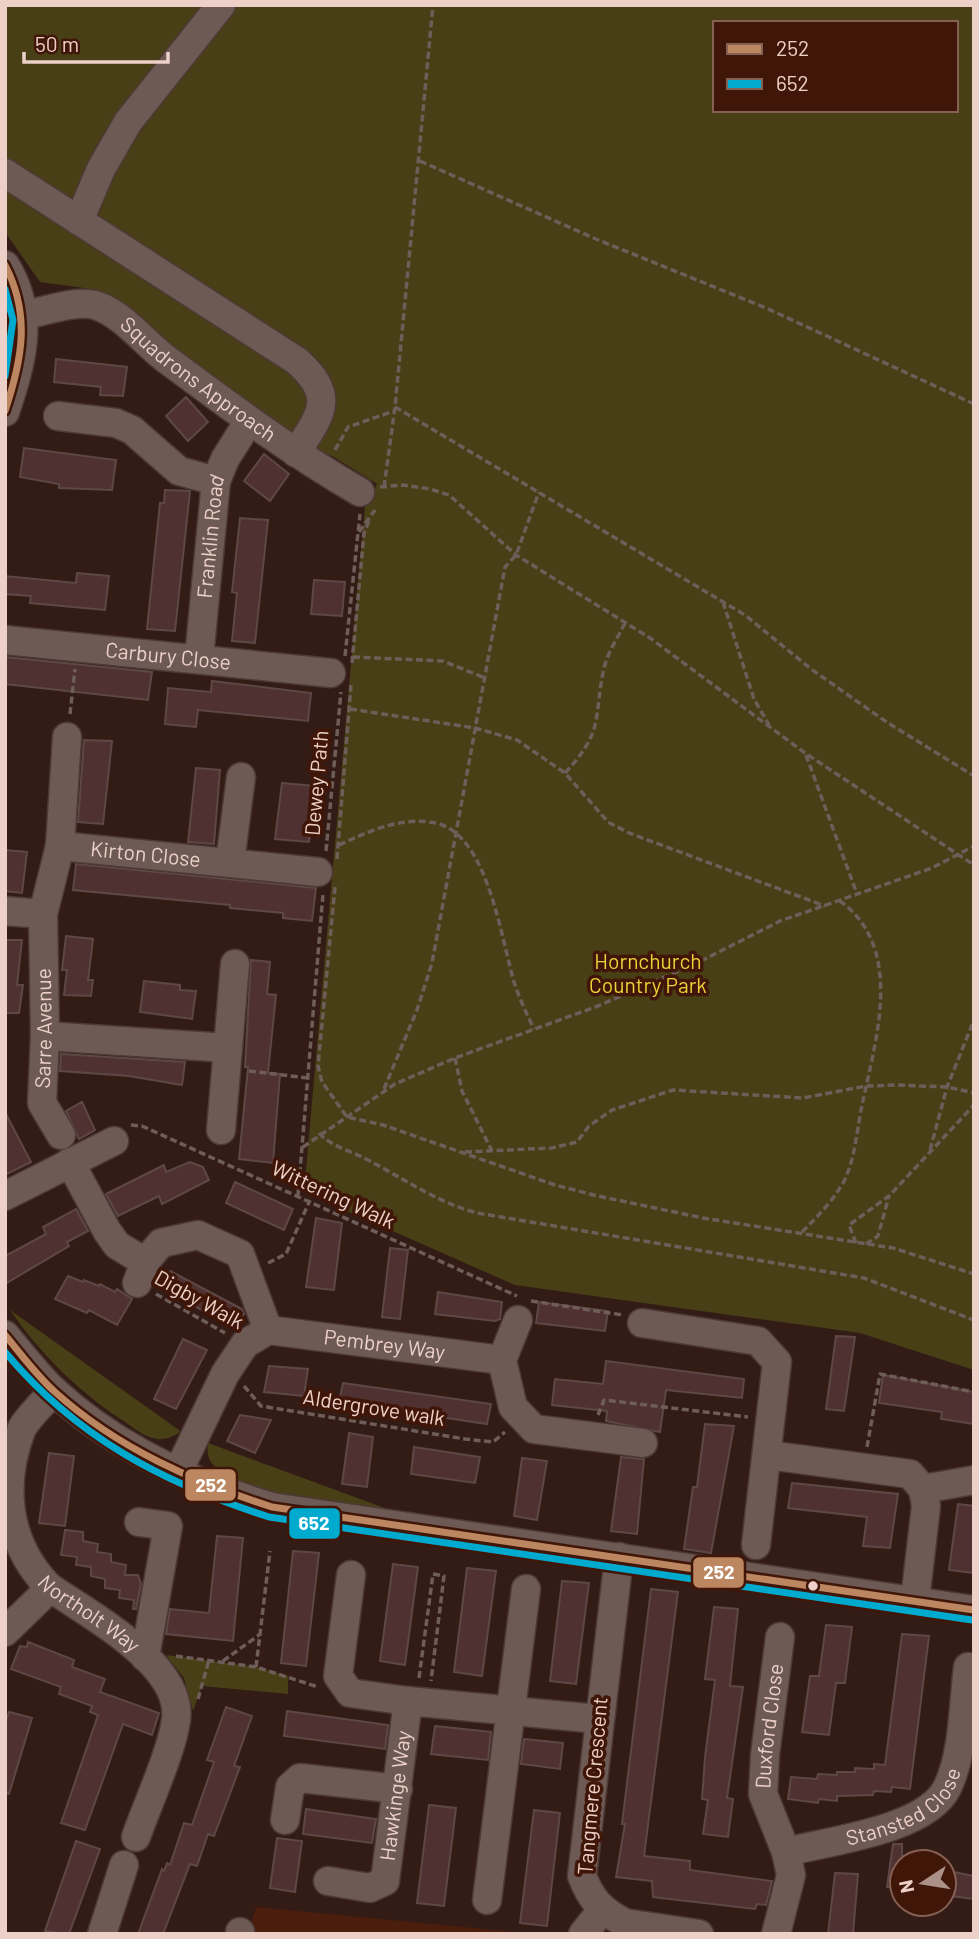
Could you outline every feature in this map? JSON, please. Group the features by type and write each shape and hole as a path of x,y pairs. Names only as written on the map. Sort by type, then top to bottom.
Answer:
{"street":[{"path":"79,221 101,169 128,122 222,5"},
{"path":"5,173 297,362 316,379 321,408 296,453"},
{"path":"5,265 17,289 26,334 5,412"},
{"name":"Squadrons Approach","path":"24,315 80,304 98,306 115,316 141,341 249,421 324,471 375,495"},
{"path":"58,416 116,423 132,430 179,471 216,481"},
{"name":"Franklin Road","path":"200,658 216,481 225,459 249,421"},
{"name":"Carbury Close","path":"5,640 345,672"},
{"name":"Sarre Avenue","path":"61,1135 42,1103 45,1036 43,914 60,846 67,737"},
{"name":"Kirton Close","path":"230,862 241,777"},
{"name":"Kirton Close","path":"60,846 328,873"},
{"path":"5,911 43,914"},
{"path":"221,1130 235,964"},
{"path":"45,1036 227,1058"},
{"path":"5,1196 70,1162 116,1132"},
{"path":"70,1162 107,1231 141,1273 161,1243 198,1235 240,1254 249,1275 257,1337 222,1381 178,1472"},
{"path":"518,1320 502,1360 513,1407 534,1429 643,1443"},
{"path":"650,1324 758,1341 777,1362 756,1545"},
{"path":"5,1335 54,1391 98,1427 178,1472 229,1494 272,1507 974,1610"},
{"name":"Pembrey Way","path":"257,1337 502,1360"},
{"name":"Northolt Way","path":"54,1391 23,1428 11,1457 6,1488 6,1514 20,1553 48,1586 146,1651 171,1687 177,1713 136,1837"},
{"path":"768,1455 909,1474 923,1489 926,1506 915,1600"},
{"path":"923,1489 974,1480"},
{"path":"139,1522 168,1526 146,1651"},
{"name":"Tangmere Crescent","path":"601,1910 589,1895 582,1876 597,1719 619,1557"},
{"path":"351,1575 338,1676 350,1693 597,1719"},
{"path":"5,1632 48,1586"},
{"path":"487,1900 509,1797 509,1711 526,1589"},
{"name":"Duxford Close","path":"776,1934 791,1875 786,1852 764,1794 765,1755 780,1637"},
{"name":"Stansted Close","path":"786,1852 902,1822 936,1804 953,1773 968,1667"},
{"name":"Hawkinge Way","path":"328,1881 370,1888 385,1881 398,1789 418,1701"},
{"path":"285,1820 290,1787 300,1778 398,1789"},
{"path":"102,1934 124,1865"},
{"path":"583,1934 601,1910 625,1923 699,1934"}],"path":[{"path":"433,5 395,409 364,533 345,672 350,709 338,845 328,873 318,1066 322,1082 347,1117 383,1125 555,1185 703,1218 893,1248 974,1274"},
{"path":"420,161 596,239 766,308 974,404"},
{"path":"324,471 348,427 395,409"},
{"path":"395,409 722,601 888,723 974,776"},
{"path":"375,495 430,489 449,495 516,555 625,623 805,753 974,865"},
{"path":"384,1089 417,1010 432,963 506,567 516,555 539,492"},
{"name":"Dewey Path","path":"298,1195 359,532 375,495"},
{"path":"359,532 369,521"},
{"path":"722,601 754,699 770,727"},
{"path":"565,774 585,752 597,724 604,668 625,623"},
{"path":"67,737 77,647"},
{"path":"345,672 443,661 485,678"},
{"path":"350,709 475,728 517,740 565,774 608,822 629,833 825,906"},
{"path":"805,753 857,894"},
{"path":"338,845 369,831 407,821 438,823 467,842 487,883 516,986 534,1029"},
{"path":"301,1148 384,1089 455,1058 598,1006 697,963 780,921 932,868 974,845"},
{"path":"802,1233 827,1206 844,1181 879,1022 881,974 872,941 854,911 840,901"},
{"path":"930,1152 947,1087 974,1020"},
{"path":"227,1058 308,1078"},
{"path":"455,1058 462,1091 492,1151"},
{"path":"463,1152 552,1149 577,1142 589,1126 612,1110 673,1090 803,1098 866,1087 947,1087 974,1093"},
{"path":"856,1243 849,1225 889,1196 974,1105"},
{"name":"Wittering Walk","path":"116,1132 142,1126 527,1300 608,1311 650,1324"},
{"path":"319,1133 329,1143 362,1157 449,1206 477,1213 864,1278 974,1320"},
{"path":"866,1244 878,1236 889,1196"},
{"path":"249,1275 286,1254 310,1200"},
{"name":"Digby Walk","path":"141,1273 257,1337"},
{"path":"864,1468 880,1374 974,1392"},
{"name":"Aldergrove walk","path":"222,1381 244,1386 261,1406 465,1439 493,1442 523,1418"},
{"path":"590,1436 604,1400 772,1420"},
{"path":"256,1667 270,1551"},
{"name":"Hawkinge Way","path":"433,1574 444,1576 418,1701 433,1574"},
{"path":"221,1662 261,1634"},
{"path":"146,1651 256,1667 344,1696 350,1693"}],"shaded area":[{"path":"256,1907 535,1934 248,1934"}],"green space":[{"name":"Hornchurch Country Park","path":"5,5 974,5 974,1370 860,1333 515,1285 304,1192 365,507 377,484 334,457 285,436 84,288 40,282 5,232"},
{"path":"10,1310 179,1430 179,1433 163,1439 149,1437 108,1410 62,1372"},
{"path":"208,1443 390,1510 571,1537 300,1500 229,1482 230,1476 210,1460"},
{"path":"166,1655 256,1667 288,1676 288,1694 202,1686 193,1711 184,1678"}],"building":[{"path":"56,359 127,367 123,396 100,395 101,387 54,382"},
{"path":"186,397 208,422 188,441 166,416"},
{"path":"24,448 116,460 112,490 59,488 59,484 20,477"},
{"path":"264,454 289,474 270,501 244,481"},
{"path":"165,490 190,491 175,631 147,629 160,503 164,503"},
{"path":"240,518 268,520 255,643 232,641 237,593 232,592"},
{"path":"77,573 109,576 105,610 30,603 31,596 5,594 5,576 76,583"},
{"path":"314,580 345,582 342,616 311,614"},
{"path":"5,657 152,672 148,700 5,684"},
{"path":"212,681 311,693 308,721 198,710 196,727 165,724 168,688 211,692"},
{"path":"84,740 112,741 103,824 78,822"},
{"path":"196,768 220,770 214,844 188,842"},
{"path":"282,783 315,786 309,842 275,839"},
{"path":"5,850 27,852 22,893 5,891"},
{"path":"76,864 316,888 312,921 283,918 283,913 230,908 230,905 73,890"},
{"path":"66,936 93,939 88,980 93,980 91,996 64,995 67,970 62,970"},
{"path":"5,940 22,940 17,985 23,985 19,1013 5,1013"},
{"path":"251,960 270,962 267,994 276,995 268,1073 280,1074 273,1163 239,1159 248,1067 245,1067"},
{"path":"144,981 180,985 180,990 196,991 192,1019 140,1012"},
{"path":"61,1054 185,1062 182,1085 129,1076 60,1071"},
{"path":"82,1102 95,1130 79,1139 66,1111"},
{"path":"5,1112 31,1162 5,1175"},
{"path":"190,1162 203,1167 209,1180 162,1204 159,1196 118,1216 106,1194 164,1165 166,1172"},
{"path":"235,1182 293,1209 284,1230 226,1203"},
{"path":"76,1209 88,1231 67,1242 69,1246 5,1284 5,1256 46,1234 43,1227"},
{"path":"316,1218 342,1223 334,1290 306,1287"},
{"path":"390,1248 408,1250 400,1319 382,1317"},
{"path":"170,1271 242,1309 244,1314 235,1328 161,1288"},
{"path":"68,1276 99,1286 100,1284 115,1292 117,1289 132,1299 117,1325 89,1310 87,1313 55,1299"},
{"path":"438,1292 502,1302 500,1319 495,1321 435,1314"},
{"path":"539,1302 608,1311 605,1331 536,1323"},
{"path":"836,1336 855,1337 844,1411 826,1409"},
{"path":"183,1339 207,1350 176,1409 154,1399"},
{"path":"606,1361 744,1379 742,1398 666,1390 660,1432 606,1421 607,1411 552,1405 555,1379 603,1384"},
{"path":"269,1366 308,1369 304,1396 264,1392"},
{"path":"883,1375 974,1392 974,1424 941,1419 942,1412 879,1403"},
{"path":"343,1383 491,1404 487,1424 339,1402"},
{"path":"240,1415 271,1420 255,1453 227,1441"},
{"path":"705,1424 734,1426 711,1553 684,1549 693,1487 697,1487"},
{"path":"349,1433 373,1437 367,1487 342,1484"},
{"path":"414,1447 480,1457 475,1483 411,1474"},
{"path":"49,1453 74,1456 65,1526 39,1523"},
{"path":"621,1457 644,1459 637,1534 611,1531"},
{"path":"522,1458 547,1461 537,1520 514,1516"},
{"path":"792,1483 898,1494 890,1548 863,1546 867,1517 788,1508"},
{"path":"958,1504 974,1506 974,1573 949,1570"},
{"path":"65,1530 83,1532 83,1541 98,1544 97,1552 111,1554 111,1562 126,1565 125,1575 138,1575 141,1584 136,1609 133,1609 134,1600 119,1598 120,1590 105,1588 105,1579 91,1576 91,1567 76,1565 77,1557 61,1555"},
{"path":"217,1536 243,1538 233,1641 166,1634 170,1609 209,1613"},
{"path":"293,1551 319,1553 306,1666 281,1663"},
{"path":"393,1564 418,1567 405,1665 380,1661"},
{"path":"467,1568 496,1571 482,1676 454,1672"},
{"path":"562,1581 589,1583 576,1684 550,1681"},
{"path":"651,1589 678,1592 644,1856 690,1861 690,1870 772,1881 766,1905 757,1904 755,1909 653,1897 652,1881 616,1877 625,1824 622,1824"},
{"path":"714,1607 738,1609 730,1686 743,1687 727,1798 733,1799 728,1837 703,1834 708,1800 702,1799 705,1757 715,1680 705,1679"},
{"path":"826,1625 852,1627 845,1683 836,1683 829,1735 802,1732 810,1676 819,1676"},
{"path":"902,1634 929,1636 910,1789 892,1787 891,1792 874,1791 873,1795 837,1796 837,1801 819,1799 818,1803 788,1799 791,1777 817,1779 818,1774 837,1775 837,1772 855,1772 855,1768 874,1769 874,1764 885,1765"},
{"path":"28,1642 74,1660 72,1667 105,1679 100,1692 159,1713 152,1735 123,1724 85,1830 61,1823 98,1715 90,1712 92,1706 59,1694 61,1687 11,1669 20,1646 27,1647"},
{"path":"226,1707 252,1716 234,1766 240,1767 214,1836 208,1834 197,1866 190,1864 163,1934 138,1934 162,1869 164,1871 167,1863 170,1865 184,1823 192,1825 214,1762 207,1760"},
{"path":"287,1711 388,1725 385,1749 284,1736"},
{"path":"9,1712 32,1718 9,1794 5,1793 5,1723"},
{"path":"435,1726 491,1732 488,1760 431,1754"},
{"path":"524,1739 563,1743 560,1769 521,1764"},
{"path":"429,1805 456,1808 444,1906 417,1903"},
{"path":"306,1809 376,1819 372,1843 303,1834"},
{"path":"534,1810 560,1813 547,1926 520,1923"},
{"path":"277,1838 302,1841 295,1892 270,1888"},
{"path":"76,1841 100,1849 69,1934 45,1931"},
{"path":"893,1844 902,1844 902,1848 892,1848"},
{"path":"835,1873 858,1874 853,1934 828,1934"},
{"path":"958,1873 974,1876 974,1899 958,1897"}],"transit line":[{"name":"252","path":"5,265 13,284 21,320 16,374 5,411"},
{"name":"652","path":"5,289 13,320 5,376"},
{"name":"252","path":"5,1335 48,1385 104,1430 185,1474 272,1507 974,1610"},
{"name":"652","path":"5,1352 62,1409 124,1454 193,1489 269,1517 972,1620"}]}
